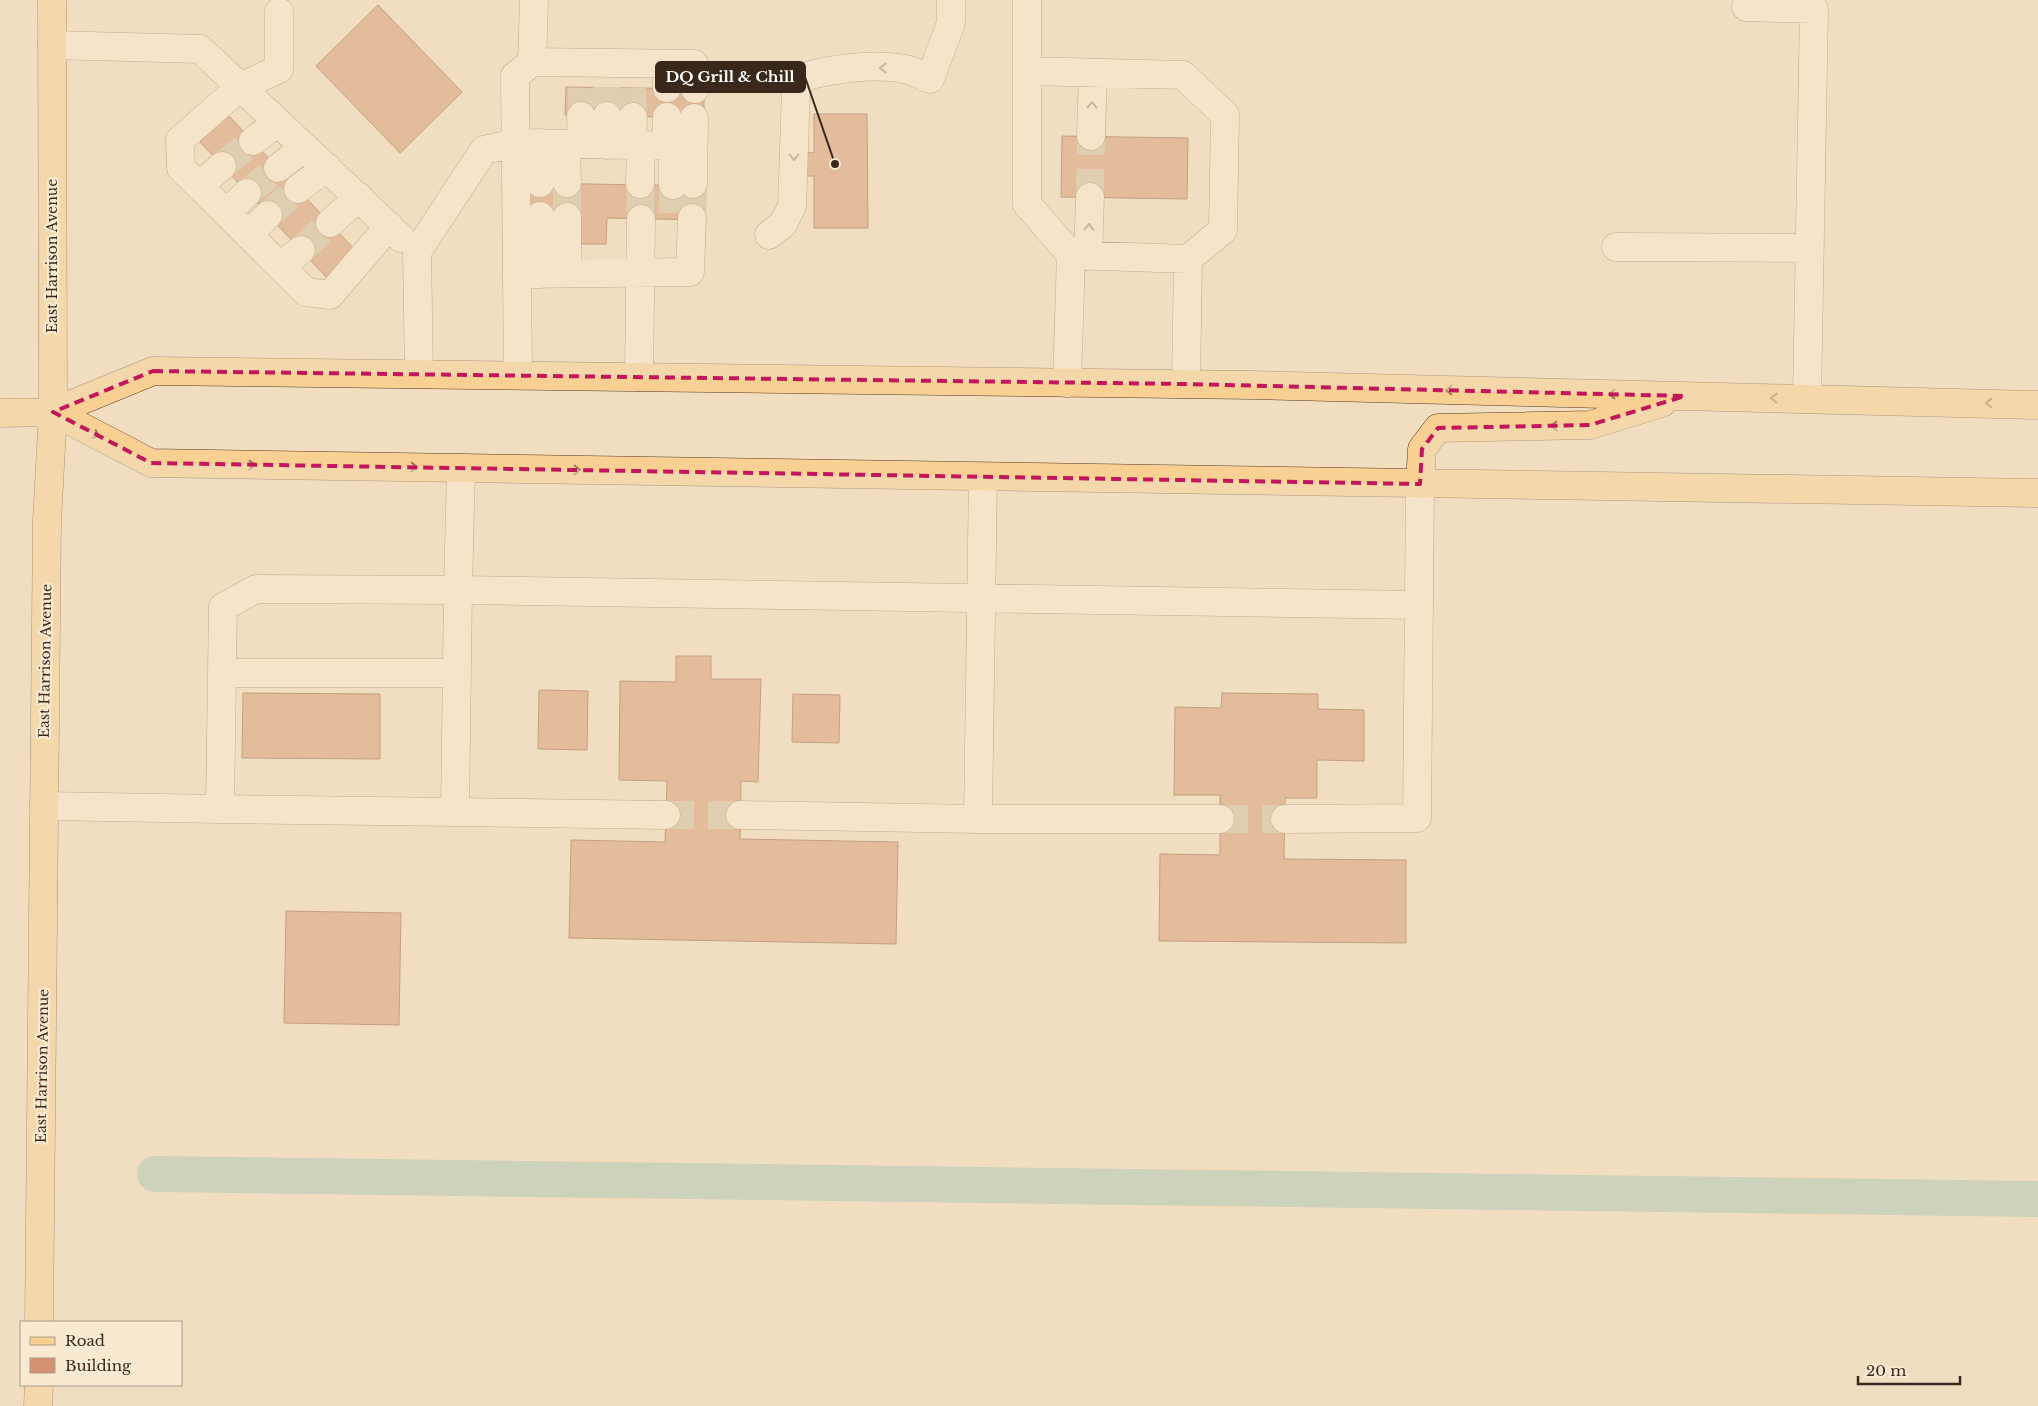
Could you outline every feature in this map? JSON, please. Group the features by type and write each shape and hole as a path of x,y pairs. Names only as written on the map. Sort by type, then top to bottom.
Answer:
{"main road":[{"name":"East Harrison Avenue","path":"39,1321 47,521 53,412 52,0"},
{"path":"0,413 53,412 153,370 1186,384 2038,405"},
{"path":"1420,484 1422,449 1438,428 1590,425 1685,396"},
{"path":"53,412 151,463 2038,493"},
{"path":"38,1386 38,1406"}],"lane":[{"path":"534,0 532,62 515,76 616,145 666,184"},
{"path":"769,235 784,224 792,206 796,91 803,77 823,71 882,67 905,69 930,79 951,23 951,0"},
{"path":"1027,0 1027,71 1027,204 1080,256 1188,260 1223,230 1225,115 1183,75 1027,71"},
{"path":"1746,7 1814,9 1807,399"},
{"path":"279,12 279,69 240,86 180,140 181,168 248,235 290,258 306,292 330,295 389,226"},
{"path":"52,45 200,49 417,252"},
{"path":"532,62 607,75 667,76 694,64 695,89"},
{"path":"1091,136 1093,73"},
{"path":"616,145 607,116 616,145"},
{"path":"540,183 667,117"},
{"path":"419,374 417,252 484,150 616,145 694,118"},
{"path":"253,141 278,122"},
{"path":"567,183 616,145"},
{"path":"528,274 616,145"},
{"path":"278,168 305,147"},
{"path":"199,186 222,166"},
{"path":"298,189 327,167"},
{"path":"227,213 248,193"},
{"path":"330,223 359,197"},
{"path":"1067,383 1080,256 1090,197"},
{"path":"248,235 268,215"},
{"path":"518,375 528,274 540,216"},
{"path":"567,273 568,217"},
{"path":"528,274 656,273 690,272 666,219 656,273 639,377"},
{"path":"1616,247 1809,248"},
{"path":"1186,384 1188,260"},
{"path":"455,812 461,468"},
{"path":"978,818 983,477"},
{"path":"1285,819 1417,818 1420,484"},
{"path":"220,809 223,607 256,589 981,597 1419,605"},
{"path":"223,673 458,673"},
{"path":"44,806 666,815"},
{"path":"740,815 1220,819"}],"highlighted area":[{"path":"153,371 1186,384 1685,396 1590,425 1438,428 1422,449 1420,484 151,463 53,412"}],"building":[{"path":"378,5 462,92 400,153 316,66"},
{"path":"566,87 704,89 704,118 565,115"},
{"path":"814,114 867,114 868,228 814,228 814,176 803,176 803,152 814,153"},
{"path":"228,115 355,250 326,277 200,142"},
{"path":"1062,136 1188,138 1187,199 1061,197"},
{"path":"530,183 706,186 705,220 607,218 606,244 578,244 529,216"},
{"path":"676,656 711,656 711,679 761,679 758,782 741,781 740,839 898,842 896,944 569,938 571,840 665,842 667,781 619,780 620,681 676,682"},
{"path":"539,690 588,691 587,750 538,749"},
{"path":"243,693 380,694 380,759 242,758"},
{"path":"1222,693 1318,694 1318,709 1364,710 1364,761 1317,760 1317,798 1285,798 1284,859 1406,860 1406,943 1159,941 1160,854 1220,855 1220,795 1174,795 1175,707 1221,708"},
{"path":"793,694 840,695 839,743 792,742"},
{"path":"286,911 401,913 399,1025 284,1023"}],"waterway":[{"path":"155,1174 2038,1199"}],"tunnel":[{"path":"581,116 582,87"},
{"path":"607,87 607,116"},
{"path":"632,88 633,117"},
{"path":"1090,197 1091,136"},
{"path":"222,166 253,141"},
{"path":"247,193 278,168"},
{"path":"567,183 567,217"},
{"path":"640,184 641,219"},
{"path":"692,218 693,184"},
{"path":"673,185 673,219"},
{"path":"268,215 298,189"},
{"path":"301,250 330,223"},
{"path":"666,815 740,815"},
{"path":"1220,819 1285,819"}],"place":[{"name":"DQ Grill & Chill","path":"835,164"}]}
